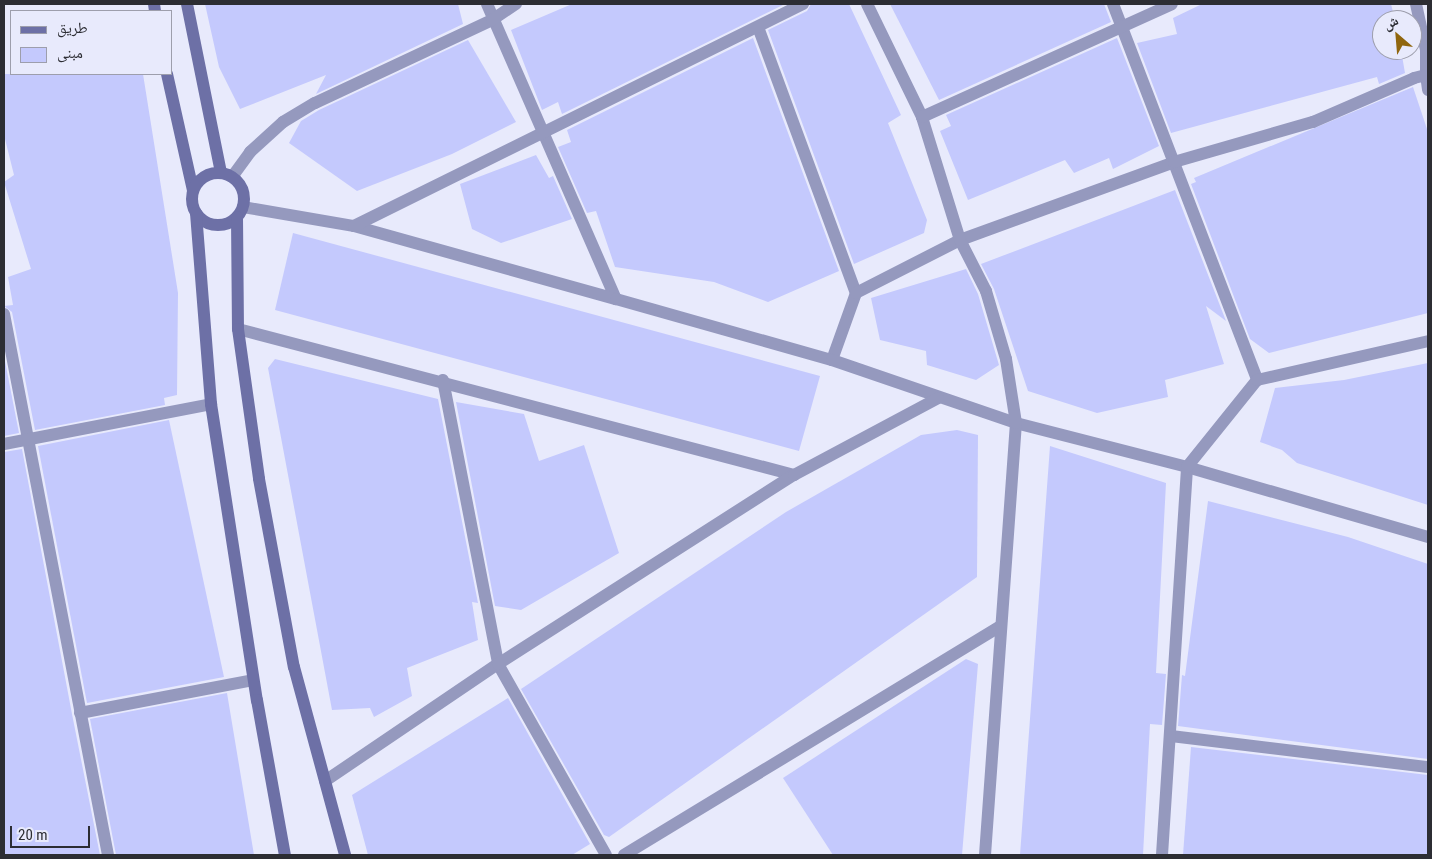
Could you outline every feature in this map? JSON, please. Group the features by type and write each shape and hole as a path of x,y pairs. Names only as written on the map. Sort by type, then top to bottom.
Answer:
{"street":[{"path":"187,4 227,175 242,190 238,329 258,471 294,667 345,855"},
{"path":"486,4 543,134 585,222 616,299"},
{"path":"194,190 200,180 227,175 268,134 314,103 492,20 516,4"},
{"path":"354,226 802,4"},
{"path":"867,4 922,117 960,240 986,291 1006,360 1016,423 985,855"},
{"path":"1113,4 1258,380"},
{"path":"922,117 1172,4"},
{"path":"1416,4 1426,50 1428,90"},
{"path":"758,27 856,293 832,360"},
{"path":"166,75 194,190 211,404 253,680 285,855"},
{"path":"856,293 960,240 1174,162 1313,122 1426,75"},
{"path":"196,213 215,224 240,212 354,226 832,360 938,398 1016,423 1187,467 1428,537"},
{"path":"4,314 30,439 108,855"},
{"path":"238,329 443,380 794,476"},
{"path":"1162,855 1187,467 1258,380 1428,341"},
{"path":"443,380 498,664 606,855"},
{"path":"325,781 498,664 794,476 938,398"},
{"path":"4,444 211,404"},
{"path":"624,855 1000,626"},
{"path":"80,713 253,680"},
{"path":"1171,736 1428,767"}],"building":[{"path":"205,4 458,4 463,24 316,94 326,75 240,109 219,67"},
{"path":"572,4 785,4 562,114 558,102 542,110 511,30"},
{"path":"811,4 849,4 901,115 888,123 927,220 924,233 854,264 768,30 807,11"},
{"path":"890,4 1104,4 1111,22 939,100"},
{"path":"1202,4 1391,4 1392,10 1372,10 1372,60 1403,60 1405,73 1379,84 1377,77 1171,133 1137,43 1177,34 1173,18"},
{"path":"753,38 839,271 768,302 714,282 615,267 596,211 587,213 558,147 571,142 567,130"},
{"path":"1117,38 1159,146 1113,169 1109,158 1074,173 1065,160 968,200 940,131 951,126 946,115"},
{"path":"468,40 516,122 452,154 357,191 289,143 301,121 319,110"},
{"path":"4,74 143,75 178,293 177,395 164,398 165,405 35,430 12,312 4,306 13,305 8,277 31,269 4,182 14,175 4,135"},
{"path":"1413,87 1428,132 1428,313 1269,353 1250,339 1191,184 1196,182 1194,178"},
{"path":"536,155 549,178 553,176 572,219 501,243 472,229 460,184"},
{"path":"1175,190 1226,321 1206,306 1224,364 1165,380 1168,397 1097,413 1028,391 994,289 981,264"},
{"path":"293,233 820,376 799,451 275,310"},
{"path":"966,269 978,294 999,365 976,380 927,365 926,351 880,340 871,298"},
{"path":"4,356 19,433 4,436"},
{"path":"275,359 438,399 478,603 472,602 478,640 407,668 412,696 374,717 370,708 332,710 268,368"},
{"path":"1428,363 1428,505 1297,463 1282,450 1260,442 1275,388 1344,380"},
{"path":"456,402 524,414 539,461 584,445 619,553 521,610 495,606"},
{"path":"169,420 224,677 87,703 38,446"},
{"path":"957,430 978,435 977,577 609,837 604,835 521,689 786,512 921,435"},
{"path":"1050,446 1166,483 1156,673 1166,674 1162,725 1150,724 1143,855 1020,855"},
{"path":"22,449 100,855 4,855 4,452"},
{"path":"1208,501 1348,537 1428,564 1428,759 1178,726 1182,675 1185,676"},
{"path":"966,659 978,664 962,855 833,855 783,778"},
{"path":"227,693 254,855 116,855 90,719"},
{"path":"508,698 590,844 572,855 368,855 352,795"},
{"path":"1191,747 1428,775 1428,855 1183,855"}]}
